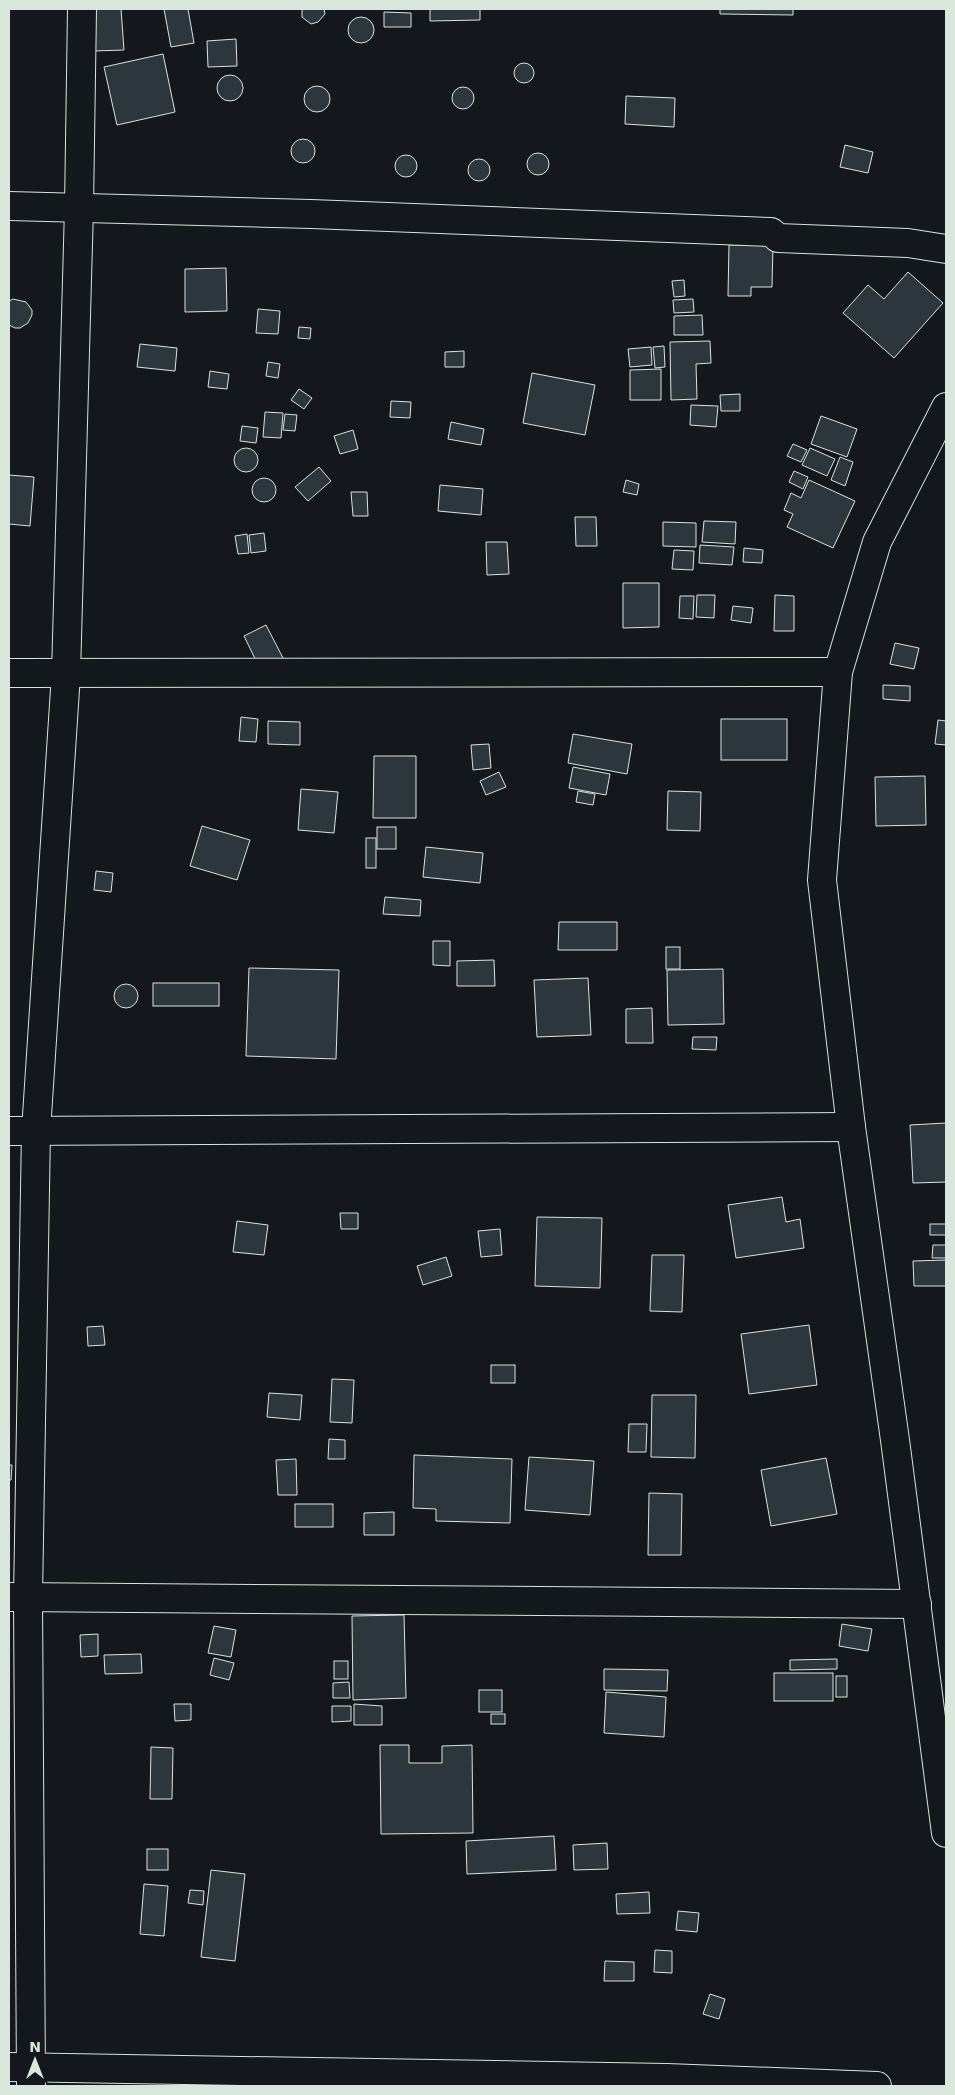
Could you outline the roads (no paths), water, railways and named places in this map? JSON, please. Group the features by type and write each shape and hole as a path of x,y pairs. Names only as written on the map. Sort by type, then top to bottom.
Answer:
{"street":[{"path":"82,9 79,208 66,674 36,1131 18,1597 23,2073 667,2078 877,2086"},
{"path":"9,206 311,214 771,232 778,238 908,243 946,250"},
{"path":"946,407 877,542 838,672 822,880 851,1127 917,1604 946,1833"},
{"path":"9,673 838,672"},
{"path":"9,1131 851,1127"},
{"path":"18,1597 917,1604"}]}
